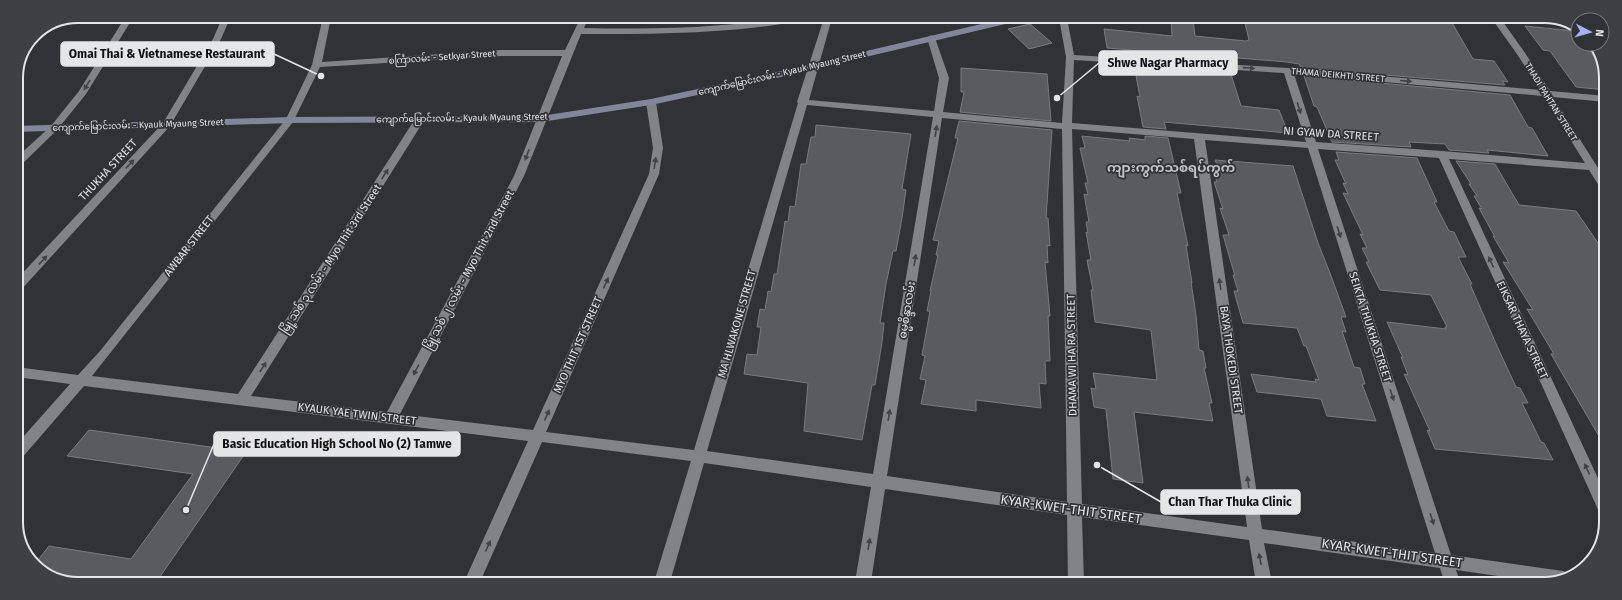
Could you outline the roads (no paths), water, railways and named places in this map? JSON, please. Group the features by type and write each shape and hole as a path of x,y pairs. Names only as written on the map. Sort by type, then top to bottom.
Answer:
{"street":[{"path":"23,157 54,128 83,92 126,23"},
{"name":"THUKHA STREET","path":"23,280 167,124 217,39 224,23"},
{"name":"AWBAR STREET","path":"23,447 82,380 290,120 316,65 326,23"},
{"name":"မြို့သစ် ၂ လမ်း - Myo Thit 2nd Street","path":"391,418 519,176 568,53 582,23"},
{"path":"578,31 675,30 736,27 768,23"},
{"name":"MA HLWAKONE STREET","path":"663,577 802,102 827,23"},
{"name":"ကျောက်မြောင်းလမ်း - Kyauk Myaung Street","path":"23,129 290,120 541,119 651,102 814,66 995,23"},
{"name":"DHAMA WI HA RA STREET","path":"1064,23 1070,57 1067,126 1076,577"},
{"name":"THADI PAHTAN STREET","path":"1499,23 1521,54 1599,177"},
{"name":"ဓမ္မစိန္ဒာလမ်း","path":"864,577 944,78 931,38"},
{"name":"စင်္ကြာလမ်း - Setkyar Street","path":"316,65 501,54 568,53"},
{"name":"THAMA DEIKHTI STREET","path":"1070,57 1288,71 1599,98"},
{"name":"SEIKTA THUKHA STREET","path":"1288,71 1310,144 1451,577"},
{"name":"MYO THIT 1ST STREET","path":"474,577 654,174 658,148 651,102"},
{"name":"NI GYAW DA STREET","path":"802,102 1067,126 1442,154 1593,167"},
{"name":"မြို့သစ် ၃ လမ်း - Myo Thit 3rd Street","path":"242,399 420,119"},
{"name":"BAYA THOKEDI STREET","path":"1199,136 1255,534 1263,577"},
{"name":"EIKSAR THAYA STREET","path":"1442,154 1599,496"},
{"name":"KYAUK YAE TWIN STREET","path":"23,373 698,456"},
{"name":"KYAR-KWET-THIT STREET","path":"698,456 1551,576"}],"place":[{"name":"Omai Thai & Vietnamese Restaurant","path":"321,76"},
{"name":"Shwe Nagar Pharmacy","path":"1057,98"},
{"name":"Chan Thar Thuka Clinic","path":"1097,465"},
{"name":"Basic Education High School No (2) Tamwe","path":"186,510"}],"district":[{"name":"ကျားကွက်သစ်ရပ်ကွက်","path":"1171,167"}]}
